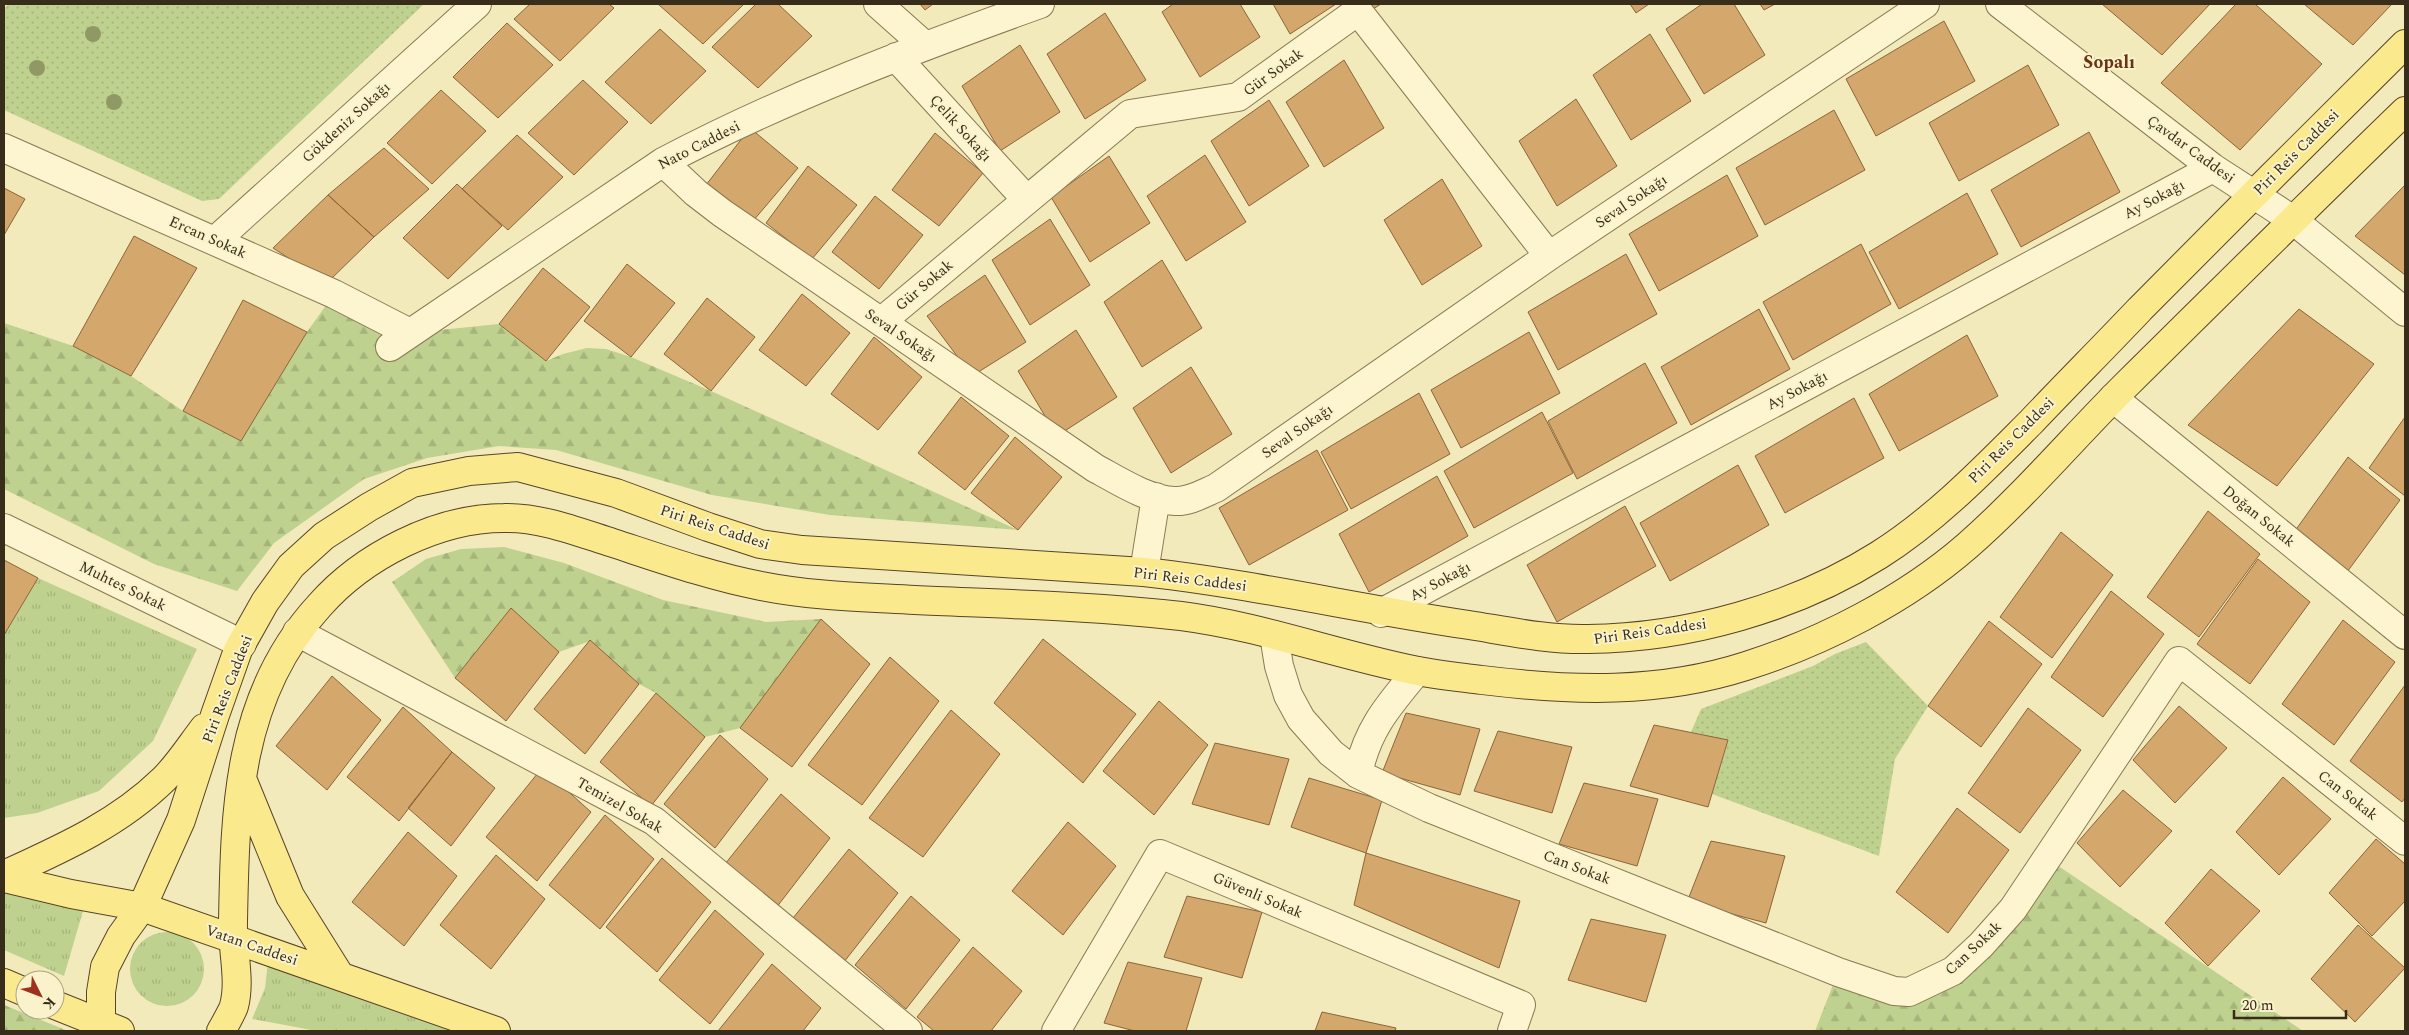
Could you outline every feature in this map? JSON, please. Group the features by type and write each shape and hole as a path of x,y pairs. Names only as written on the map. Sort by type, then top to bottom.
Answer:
{"main road":[{"name":"Piri Reis Caddesi","path":"111,1028 101,992 105,967 121,936 142,907 181,820 215,715 242,644 265,602 291,566 324,536 369,507 412,483 469,472 518,467 616,493 760,544 802,550 1144,572 1246,585 1381,612 1531,634 1586,639 1640,635 1703,625 1755,612 1821,587 1880,554 1928,518 1984,469 2254,193 2405,44"},
{"path":"221,1031 234,1005 236,974 232,938 235,826 248,735 267,685 297,632 323,600 357,572 402,542 448,526 502,517 543,522 702,573 766,587 836,596 1095,609 1187,617 1274,635 1417,671 1527,685 1594,690 1668,684 1734,669 1810,642 1866,614 1920,582 1964,549 2293,220 2405,111"},
{"path":"4,876 72,843 120,815 164,778 215,715"},
{"path":"242,778 290,896 340,976"},
{"name":"Vatan Caddesi","path":"4,876 71,894 142,907 496,1031"},
{"path":"65,1009 111,1028"}],"street":[{"name":"Gökdeniz Sokağı","path":"216,240 477,4"},
{"path":"878,4 924,45"},
{"name":"Nato Caddesi","path":"400,340 663,162 765,112 924,45 1040,4"},
{"name":"Seval Sokağı","path":"663,162 696,193 722,213 1095,468 1156,497 1176,501 1196,497 1216,488 1549,256 1925,4"},
{"name":"Çavdar Caddesi","path":"2002,4 2213,168 2293,220 2405,312"},
{"name":"Gür Sokak","path":"882,321 1130,114 1238,97 1358,11 1549,256"},
{"name":"Çelik Sokağı","path":"896,57 1026,199"},
{"name":"Ercan Sokak","path":"4,148 216,240 334,294 400,340"},
{"name":"Ay Sokağı","path":"1381,612 2213,168"},
{"name":"Doğan Sokak","path":"2114,398 2405,635"},
{"path":"1144,572 1156,497"},
{"name":"Muhtes Sokak","path":"4,528 242,644"},
{"name":"Temizel Sokak","path":"297,632 654,822 908,1031"},
{"path":"1274,635 1279,666 1288,695 1301,719 1331,753 1358,774 1363,751 1372,731 1389,705 1417,671"},
{"name":"Can Sokak","path":"1358,774 1438,812 1838,972 1894,991 1909,992 1953,971 1981,945 2013,909 2179,661 2405,841"},
{"name":"Güvenli Sokak","path":"1056,1031 1160,854 1521,1005 1512,1031"}],"green space":[{"path":"8,4 424,4 219,199 202,201 4,110 4,9"},
{"path":"334,294 410,333 499,324 546,361 563,354 587,348 606,349 631,357 711,391 1018,530 830,515 712,495 556,450 499,446 427,458 364,479 274,543 237,591 154,564 4,489 4,323 73,346 131,376 183,411 240,441 307,332"},
{"path":"504,547 564,563 663,600 766,622 821,619 740,728 705,737 656,693 639,684 590,641 559,652 511,609 455,678 392,582 426,559 461,549"},
{"path":"38,578 197,649 153,741 99,791 37,813 4,818 4,635"},
{"path":"1866,642 1928,706 1895,759 1879,856 1712,794 1728,741 1691,732 1701,709 1813,666 1835,654"},
{"path":"2048,859 2303,1031 1815,1031 1838,972 1930,984"},
{"path":"4,891 83,911 65,973 65,970 50,970 4,950"},
{"path":"167,932 188,938 198,948 204,969 198,990 188,1000 167,1006 146,1000 136,990 130,969 136,948 146,938"},
{"path":"268,962 467,1031 317,1031 252,1019 265,988"},
{"path":"4,1005 15,1009 15,1020 41,1020 68,1031 4,1031"}],"building":[{"path":"530,4 609,4 614,8 560,61 514,19"},
{"path":"658,4 744,4 703,44"},
{"path":"756,4 778,4 812,36 758,88 712,47"},
{"path":"920,4 933,4 925,10"},
{"path":"1173,4 1240,4 1260,37 1200,77 1162,12"},
{"path":"1273,4 1336,4 1290,34"},
{"path":"1370,4 1381,4 1373,9"},
{"path":"1630,4 1649,4 1636,13"},
{"path":"1702,4 1734,4 1765,55 1704,94 1666,29"},
{"path":"1760,4 1775,4 1764,10"},
{"path":"2102,4 2210,4 2162,55"},
{"path":"2236,4 2255,4 2322,64 2240,150 2161,83"},
{"path":"2304,4 2392,4 2353,45"},
{"path":"1105,13 1146,80 1085,119 1047,54"},
{"path":"1944,21 1975,81 1876,136 1846,79"},
{"path":"507,23 553,65 498,118 453,77"},
{"path":"660,29 706,71 651,124 605,82"},
{"path":"1650,34 1691,101 1631,140 1593,75"},
{"path":"1020,45 1060,112 1000,151 962,86"},
{"path":"1344,60 1384,128 1324,167 1286,102"},
{"path":"2028,65 2059,125 1959,181 1929,123"},
{"path":"583,80 628,122 574,175 528,133"},
{"path":"441,90 486,131 432,184 387,143"},
{"path":"1576,99 1617,166 1557,206 1519,141"},
{"path":"1269,100 1309,166 1249,206 1211,141"},
{"path":"1834,110 1865,170 1765,225 1736,168"},
{"path":"750,128 798,168 753,221 706,185"},
{"path":"2089,132 2120,192 2021,247 1991,190"},
{"path":"935,133 983,173 939,226 892,190"},
{"path":"517,135 563,177 508,230 462,189"},
{"path":"384,148 429,189 374,237 328,195"},
{"path":"1205,155 1246,222 1186,261 1147,196"},
{"path":"1109,156 1150,223 1090,262 1051,197"},
{"path":"808,166 857,205 812,259 766,223"},
{"path":"1727,175 1758,236 1659,291 1629,234"},
{"path":"1442,179 1482,246 1422,285 1384,220"},
{"path":"457,184 502,226 448,279 403,238"},
{"path":"2405,185 2405,275 2355,236"},
{"path":"4,188 25,199 4,235"},
{"path":"1967,193 1998,254 1899,309 1869,252"},
{"path":"328,195 374,237 327,283 273,248"},
{"path":"875,196 923,235 879,289 832,252"},
{"path":"1050,219 1090,285 1030,325 992,260"},
{"path":"134,236 197,268 131,376 73,346"},
{"path":"1861,244 1891,304 1793,360 1763,302"},
{"path":"1626,254 1657,314 1558,370 1528,312"},
{"path":"1162,260 1202,328 1142,367 1104,302"},
{"path":"627,264 675,303 631,357 584,321"},
{"path":"543,268 590,307 546,361 499,324"},
{"path":"985,275 1026,342 972,376 927,316"},
{"path":"802,294 850,333 806,386 759,350"},
{"path":"707,298 755,337 711,391 664,354"},
{"path":"243,300 307,332 241,441 183,411"},
{"path":"1759,309 1790,369 1691,425 1661,367"},
{"path":"2299,309 2374,364 2277,486 2188,425"},
{"path":"1076,330 1117,397 1057,436 1018,371"},
{"path":"1529,332 1560,393 1461,448 1431,390"},
{"path":"1967,335 1998,396 1899,451 1869,394"},
{"path":"874,337 922,377 878,430 831,394"},
{"path":"1645,363 1677,423 1577,479 1548,421"},
{"path":"1191,367 1232,434 1171,473 1133,408"},
{"path":"1419,393 1450,454 1351,509 1321,452"},
{"path":"961,397 1009,436 965,490 918,453"},
{"path":"1854,398 1884,458 1785,513 1755,456"},
{"path":"1542,412 1573,473 1474,528 1444,471"},
{"path":"2405,417 2405,496 2369,468"},
{"path":"1015,437 1062,477 1018,530 971,493"},
{"path":"1317,450 1348,510 1249,565 1219,508"},
{"path":"2348,457 2400,500 2339,583 2287,542"},
{"path":"1738,465 1769,525 1670,581 1640,523"},
{"path":"1437,476 1468,536 1369,592 1339,534"},
{"path":"1625,506 1656,566 1557,622 1527,565"},
{"path":"2208,511 2260,554 2199,637 2147,597"},
{"path":"2061,532 2113,575 2052,658 2000,617"},
{"path":"2258,559 2310,602 2250,684 2197,644"},
{"path":"4,560 38,578 4,635"},
{"path":"2111,591 2164,634 2103,717 2051,677"},
{"path":"511,608 559,652 506,721 455,678"},
{"path":"821,619 870,664 792,767 740,728"},
{"path":"2343,620 2395,662 2334,745 2282,704"},
{"path":"1989,621 2042,664 1981,747 1928,706"},
{"path":"1043,639 1136,714 1083,783 994,703"},
{"path":"590,640 639,684 585,754 534,709"},
{"path":"890,657 939,701 862,805 808,765"},
{"path":"332,676 381,720 327,790 276,746"},
{"path":"2405,685 2405,798 2402,802 2350,761"},
{"path":"656,693 705,737 651,806 600,762"},
{"path":"1159,701 1208,745 1154,815 1103,771"},
{"path":"2179,706 2227,748 2175,803 2133,760"},
{"path":"403,707 452,752 399,821 347,777"},
{"path":"2028,708 2081,750 2020,833 1968,793"},
{"path":"951,710 1000,754 923,857 869,818"},
{"path":"1406,713 1480,729 1460,795 1382,773"},
{"path":"1654,725 1728,740 1708,807 1630,786"},
{"path":"1498,731 1572,747 1552,813 1474,791"},
{"path":"720,735 768,779 715,848 664,804"},
{"path":"1215,743 1289,759 1269,825 1192,804"},
{"path":"452,752 495,788 451,846 408,808"},
{"path":"542,768 591,812 537,881 486,837"},
{"path":"2283,777 2331,819 2279,875 2236,832"},
{"path":"1309,778 1382,800 1366,853 1291,827"},
{"path":"1584,783 1658,799 1637,866 1559,844"},
{"path":"2123,790 2172,831 2120,887 2077,843"},
{"path":"781,794 830,838 776,908 725,864"},
{"path":"1957,808 2009,850 1948,933 1896,892"},
{"path":"605,815 654,859 600,929 549,885"},
{"path":"1068,822 1116,866 1063,935 1012,891"},
{"path":"408,832 457,876 404,946 352,902"},
{"path":"2376,839 2405,864 2405,901 2372,936 2329,893"},
{"path":"1711,841 1785,856 1766,923 1687,902"},
{"path":"849,849 898,893 844,962 793,918"},
{"path":"1366,853 1520,901 1499,968 1354,905"},
{"path":"496,855 545,899 491,969 440,925"},
{"path":"662,858 711,902 657,972 606,927"},
{"path":"2211,869 2260,911 2208,966 2165,923"},
{"path":"911,896 960,940 906,1009 855,965"},
{"path":"1187,896 1262,912 1242,978 1164,957"},
{"path":"715,910 764,954 710,1024 659,980"},
{"path":"1591,919 1666,935 1646,1002 1568,980"},
{"path":"2358,925 2405,968 2355,1022 2311,979"},
{"path":"973,947 1022,991 991,1031 934,1031 917,1017"},
{"path":"1128,962 1202,978 1186,1031 1135,1031 1104,1023"},
{"path":"772,964 821,1008 803,1031 718,1031"},
{"path":"1322,1012 1396,1028 1395,1031 1315,1031"}],"district":[{"name":"Sopalı","path":"2109,62"}]}
